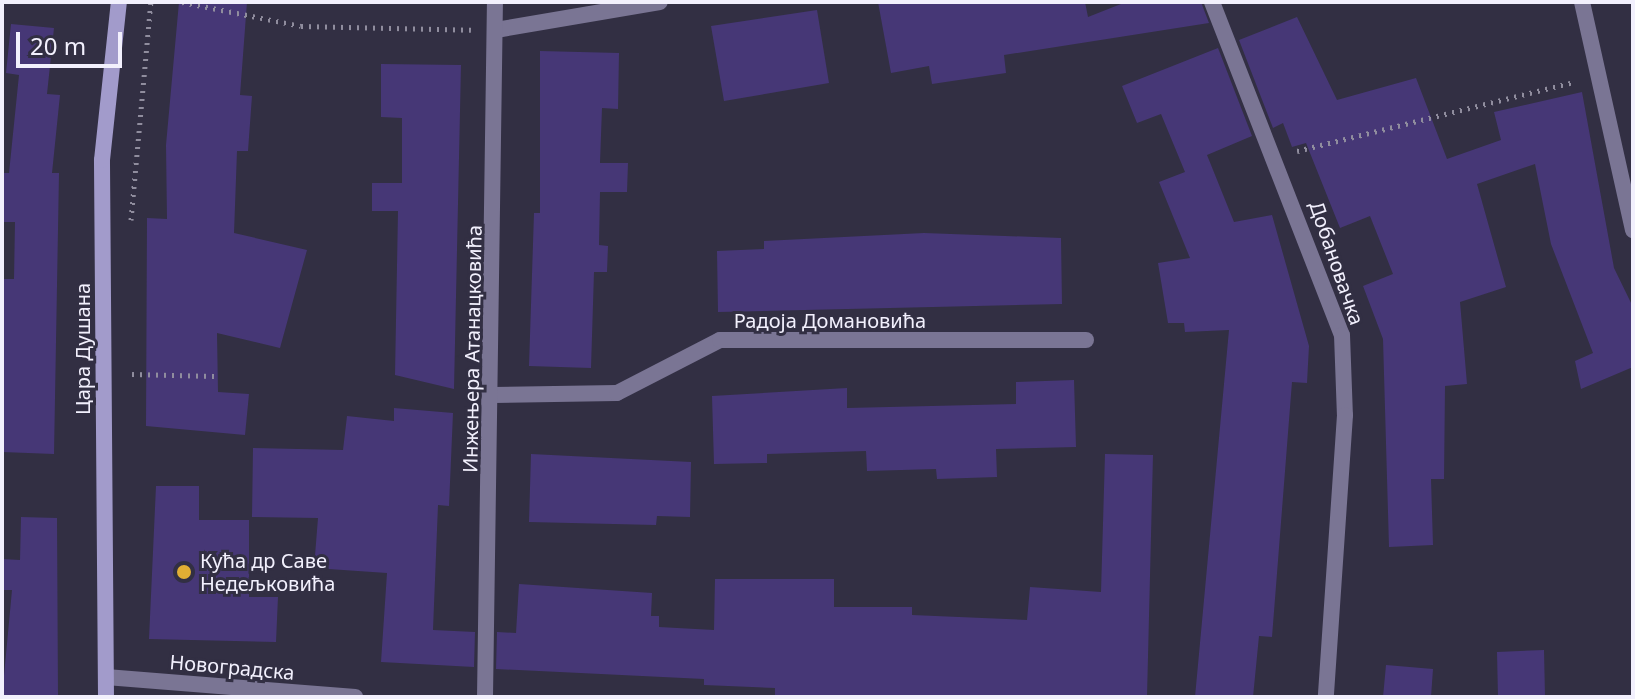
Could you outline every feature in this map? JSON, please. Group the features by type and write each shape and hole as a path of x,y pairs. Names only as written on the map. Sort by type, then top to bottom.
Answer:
{"main road":[{"name":"Цара Душана","path":"106,697 102,160 119,2"}],"street":[{"name":"Инжењера Атанацковића","path":"485,697 493,395 495,2"},
{"path":"496,30 660,2"},
{"name":"Добановачка","path":"1212,2 1336,308 1345,355 1326,697"},
{"path":"1582,2 1633,230"},
{"name":"Радоја Домановића","path":"493,395 617,393 720,340 1086,340"},
{"name":"Новоградска","path":"106,677 355,697"}],"path":[{"path":"130,225 151,2"},
{"path":"182,2 301,26 496,30"},
{"path":"1276,157 1415,118 1599,77"},
{"path":"132,359 132,390"},
{"path":"132,374 214,376"}],"building":[{"path":"179,2 247,2 240,95 252,96 248,151 237,151 234,233 307,250 280,348 217,333 218,392 249,394 245,435 146,426 147,218 167,219 166,145"},
{"path":"878,2 1085,2 1088,17 1126,2 1201,2 1209,23 1004,55 1006,73 932,84 929,66 891,73"},
{"path":"817,10 829,83 724,101 711,26"},
{"path":"1297,17 1337,100 1416,78 1447,159 1501,140 1494,112 1582,92 1614,268 1633,307 1633,367 1581,389 1575,361 1593,353 1551,244 1535,164 1477,184 1506,287 1460,302 1467,384 1445,386 1444,479 1431,479 1433,545 1389,547 1383,339 1363,286 1393,274 1370,216 1340,228 1306,143 1292,147 1283,123 1273,128 1239,40"},
{"path":"11,24 54,28 47,94 60,95 52,173 59,173 54,454 2,452 2,279 14,279 15,222 2,222 2,173 9,173 19,75 6,73"},
{"path":"1218,48 1252,136 1207,155 1234,222 1272,215 1309,346 1307,383 1292,382 1272,637 1259,636 1253,697 1195,697 1229,330 1185,332 1184,323 1168,323 1158,263 1190,258 1159,182 1185,172 1161,114 1137,123 1122,86"},
{"path":"540,51 619,53 618,109 602,108 600,163 628,163 627,192 600,192 599,245 608,246 607,272 594,272 591,368 529,366 534,213 540,213"},
{"path":"381,64 461,65 454,389 395,375 398,211 372,211 372,183 402,183 402,118 381,117"},
{"path":"924,233 1061,238 1062,304 718,312 717,251 764,249 764,241"},
{"path":"1074,380 1076,447 996,449 997,477 937,479 936,469 867,471 866,451 767,454 767,463 714,464 712,396 847,388 847,408 1016,404 1016,382"},
{"path":"394,408 453,413 449,506 438,505 433,630 475,632 474,667 381,662 387,573 314,568 318,518 252,517 253,448 343,450 347,416 394,421"},
{"path":"531,454 691,462 690,517 657,516 656,525 529,522"},
{"path":"1105,454 1153,455 1147,697 775,695 775,688 704,685 704,679 496,669 497,632 516,633 519,584 652,593 651,616 659,616 659,627 714,630 715,579 834,579 834,607 912,607 912,615 1027,620 1030,587 1101,592"},
{"name":"Кућа др Саве Недељковића","path":"156,486 199,486 199,520 249,520 249,597 278,597 276,642 149,639"},
{"path":"21,517 57,518 58,697 2,697 12,590 2,590 2,559 20,560"},
{"path":"1544,650 1545,697 1498,697 1497,652"},
{"path":"1386,665 1433,669 1431,697 1383,697"}],"place":[{"name":"Кућа др Саве Недељковића","path":"184,572"}]}
